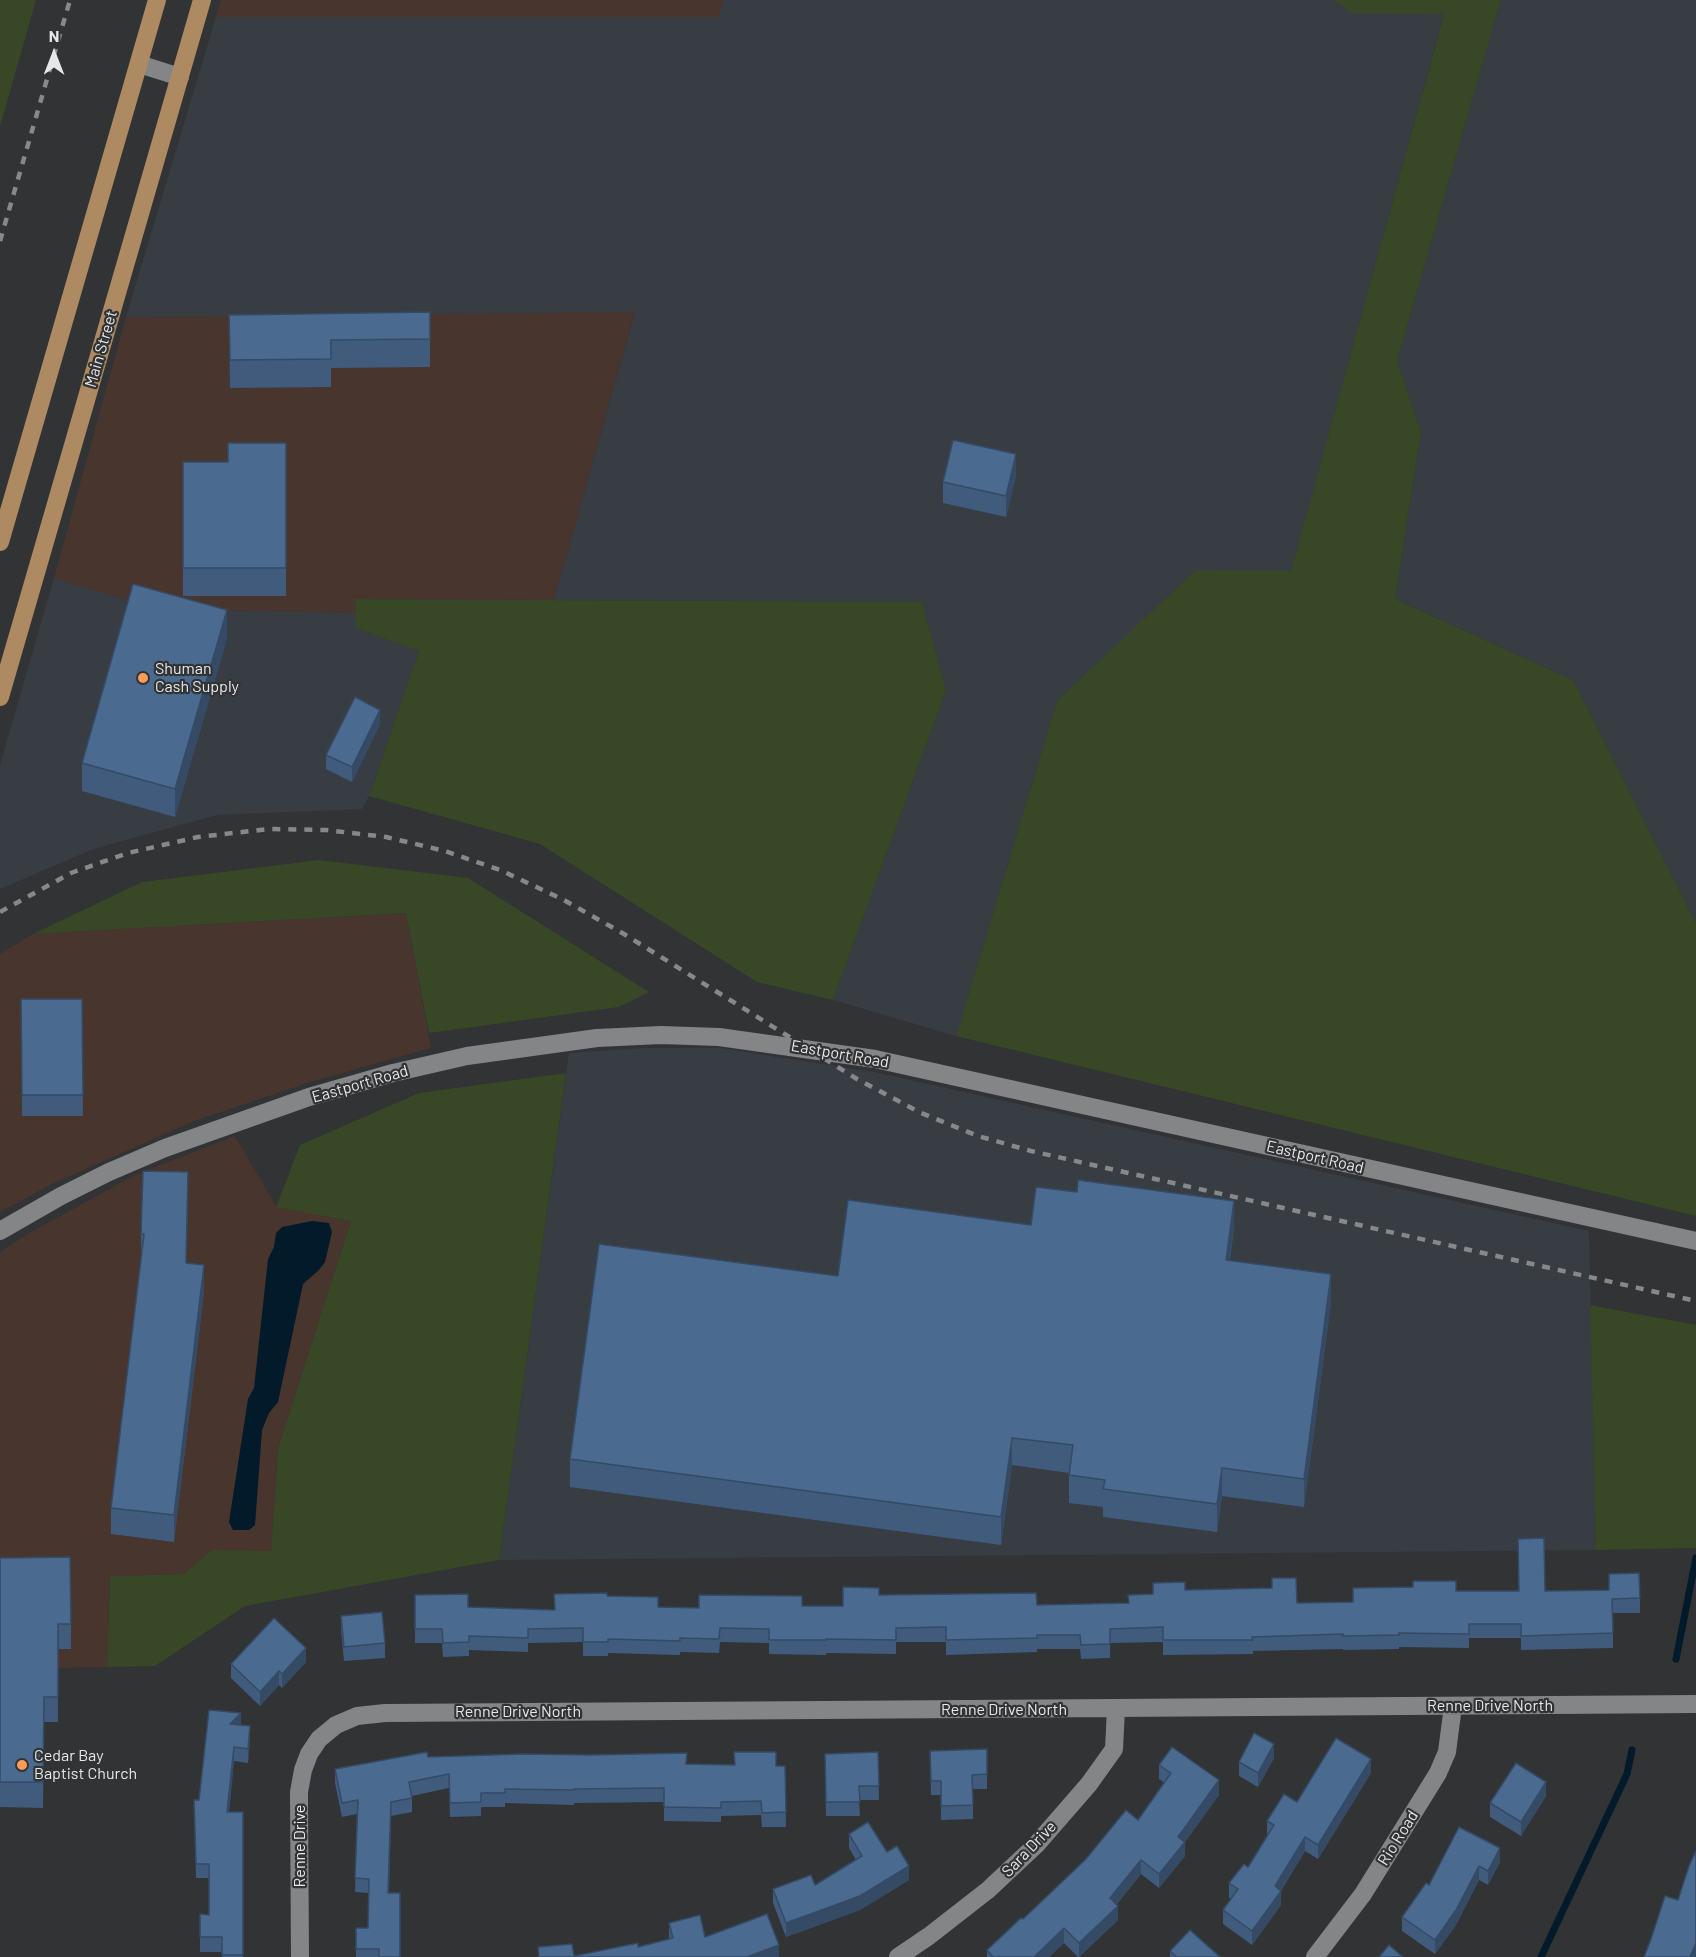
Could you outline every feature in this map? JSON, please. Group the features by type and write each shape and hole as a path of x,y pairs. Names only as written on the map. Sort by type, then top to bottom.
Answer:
{"main road":[{"path":"0,542 157,0"},
{"name":"Main Street","path":"0,698 4,668 202,0"}],"street":[{"path":"138,64 180,77"},
{"name":"Eastport Road","path":"0,1231 109,1172 165,1148 309,1097 393,1073 467,1056 597,1038 661,1035 719,1037 875,1059 1696,1241"},
{"name":"Renne Drive North","path":"319,1739 336,1725 357,1716 385,1713 1696,1704"},
{"name":"Rio Road","path":"1314,1957 1363,1894 1438,1773 1447,1752 1453,1706"},
{"name":"Sara Drive","path":"898,1957 929,1936 987,1890 1036,1845 1089,1784 1114,1749 1116,1709"},
{"name":"Renne Drive","path":"300,1957 299,1792 303,1770 319,1739"}],"shaded area":[{"path":"221,0 723,0 718,17 216,17"},
{"path":"723,0 1334,0 1351,13 1444,13 1291,572 1196,571 1057,701 956,1036 833,1000 946,690 922,602 554,600 635,312 126,317 216,17 718,17"},
{"path":"1501,0 1696,0 1696,923 1573,680 1395,599 1421,433 1397,361"},
{"path":"635,311 554,600 355,599 356,613 157,609 54,578 126,317"},
{"path":"54,578 157,609 356,613 357,628 419,651 369,796 362,809 217,815 93,849 0,889 0,765"},
{"path":"406,913 431,1048 314,1081 194,1121 52,1184 0,1212 0,954 33,934"},
{"path":"643,1048 719,1048 874,1072 1589,1231 1596,1550 499,1560 569,1053"},
{"path":"235,1136 276,1206 351,1221 278,1448 271,1552 212,1550 184,1574 110,1576 107,1667 0,1669 0,1252 29,1233 135,1175"}],"green space":[{"path":"0,0 36,0 0,127"},
{"path":"1334,0 1501,0 1397,361 1421,433 1395,599 1573,680 1696,923 1696,1216 956,1036 1057,701 1196,570 1291,571 1444,14 1351,13"},
{"path":"355,599 922,602 946,690 833,1000 757,982 540,844 369,796 419,651 356,628"},
{"path":"319,860 468,878 649,992 619,1007 429,1033 406,913 33,934 142,882"},
{"path":"566,1073 499,1560 245,1606 155,1666 107,1667 110,1576 184,1574 212,1550 271,1551 278,1448 351,1221 276,1207 300,1145 419,1093"},
{"path":"1590,1305 1696,1325 1696,1548 1596,1550"}],"water":[{"path":"312,1221 329,1223 332,1232 325,1262 303,1284 278,1402 269,1413 262,1430 255,1525 249,1530 233,1530 229,1522 248,1399 254,1388 268,1259 274,1247 276,1233 282,1227"}],"building":[{"path":"430,312 430,339 331,340 331,359 230,360 229,315"},
{"path":"953,440 1016,454 1006,496 943,482"},
{"path":"228,443 286,443 286,568 183,568 183,462 228,462"},
{"path":"133,584 227,610 175,789 82,763"},
{"path":"355,697 380,710 352,767 326,755"},
{"path":"21,999 82,999 83,1095 22,1095"},
{"path":"143,1171 188,1172 186,1263 204,1265 174,1515 111,1508 144,1234 141,1234"},
{"path":"1078,1180 1234,1201 1226,1260 1331,1274 1304,1479 1222,1468 1217,1504 1103,1489 1105,1480 1069,1475 1073,1445 1012,1438 1001,1517 570,1459 599,1244 838,1276 848,1200 1031,1225 1036,1187 1077,1192"},
{"path":"1544,1538 1545,1591 1609,1590 1609,1574 1639,1573 1640,1598 1612,1599 1613,1633 1521,1636 1521,1624 1469,1624 1469,1634 1399,1633 1399,1635 1343,1636 1343,1634 1252,1637 1253,1640 1163,1640 1163,1627 1110,1629 1110,1644 1081,1645 1080,1635 946,1640 946,1627 896,1628 896,1640 769,1640 769,1629 720,1628 719,1639 680,1638 680,1641 608,1639 608,1642 583,1642 583,1628 528,1629 528,1638 469,1636 469,1642 443,1643 442,1629 415,1629 415,1595 468,1594 468,1607 555,1610 554,1594 607,1593 607,1596 658,1597 658,1607 699,1608 699,1595 802,1596 802,1606 843,1606 843,1587 879,1588 879,1595 1036,1593 1037,1605 1129,1603 1128,1595 1153,1594 1153,1583 1185,1582 1185,1590 1272,1588 1272,1578 1296,1578 1297,1603 1353,1602 1353,1588 1413,1587 1413,1581 1456,1581 1456,1591 1519,1591 1518,1539"},
{"path":"70,1557 71,1624 58,1624 58,1697 44,1697 43,1782 0,1782 0,1558"},
{"path":"382,1612 385,1643 344,1647 341,1616"},
{"path":"274,1618 306,1648 282,1674 279,1671 260,1692 231,1664"},
{"path":"209,1710 241,1713 230,1724 250,1726 248,1749 234,1747 227,1812 243,1812 243,1955 222,1955 222,1937 200,1937 200,1914 209,1915 209,1864 196,1864 194,1800 199,1800"},
{"path":"1254,1733 1274,1744 1258,1773 1239,1762"},
{"path":"1336,1738 1371,1759 1318,1845 1305,1837 1275,1886 1281,1891 1252,1931 1223,1910 1238,1889 1229,1883 1244,1864 1248,1867 1274,1825 1267,1821 1284,1794 1297,1802"},
{"path":"1172,1747 1219,1780 1178,1837 1185,1842 1159,1874 1141,1860 1110,1898 1118,1906 1079,1943 1064,1928 1034,1957 993,1957 987,1950 1086,1859 1126,1810 1138,1820 1171,1773 1159,1765"},
{"path":"987,1749 987,1774 972,1775 973,1805 941,1806 941,1781 931,1781 930,1751"},
{"path":"427,1752 428,1757 687,1753 686,1764 735,1765 734,1752 776,1752 776,1766 785,1766 786,1812 762,1813 761,1801 721,1802 721,1808 664,1807 664,1788 505,1789 505,1793 481,1793 481,1802 450,1803 449,1774 409,1782 412,1798 391,1802 388,1893 400,1893 400,1957 379,1957 379,1949 356,1949 356,1928 368,1928 369,1879 355,1878 358,1800 342,1803 335,1769"},
{"path":"878,1752 879,1786 859,1786 860,1802 826,1802 825,1754"},
{"path":"1516,1763 1546,1782 1521,1822 1490,1803"},
{"path":"868,1822 887,1852 897,1846 909,1866 860,1896 786,1923 773,1889 811,1875 815,1885 862,1856 849,1834"},
{"path":"1459,1827 1500,1848 1488,1871 1479,1866 1456,1910 1435,1940 1402,1917 1426,1883 1429,1885"},
{"path":"1696,1851 1696,1943 1690,1957 1644,1957 1665,1896 1678,1900"},
{"path":"767,1914 779,1945 747,1957 539,1957 538,1947 572,1944 574,1956 638,1943 638,1947 673,1938 669,1923 700,1915 705,1937"},
{"path":"1190,1930 1220,1957 1177,1957 1170,1951"},
{"path":"1389,1945 1403,1957 1379,1957"}],"waterway":[{"path":"1676,1659 1696,1558"},
{"path":"1541,1957 1627,1774 1632,1750"}],"railway":[{"path":"0,241 70,0"},
{"path":"0,912 71,873 128,853 198,837 269,829 326,830 386,837 445,851 500,870 562,899 624,934 857,1079 921,1113 978,1136 1031,1151 1696,1301"}],"place":[{"name":"Shuman Cash Supply","path":"143,678"},
{"name":"Cedar Bay Baptist Church","path":"22,1765"}]}
